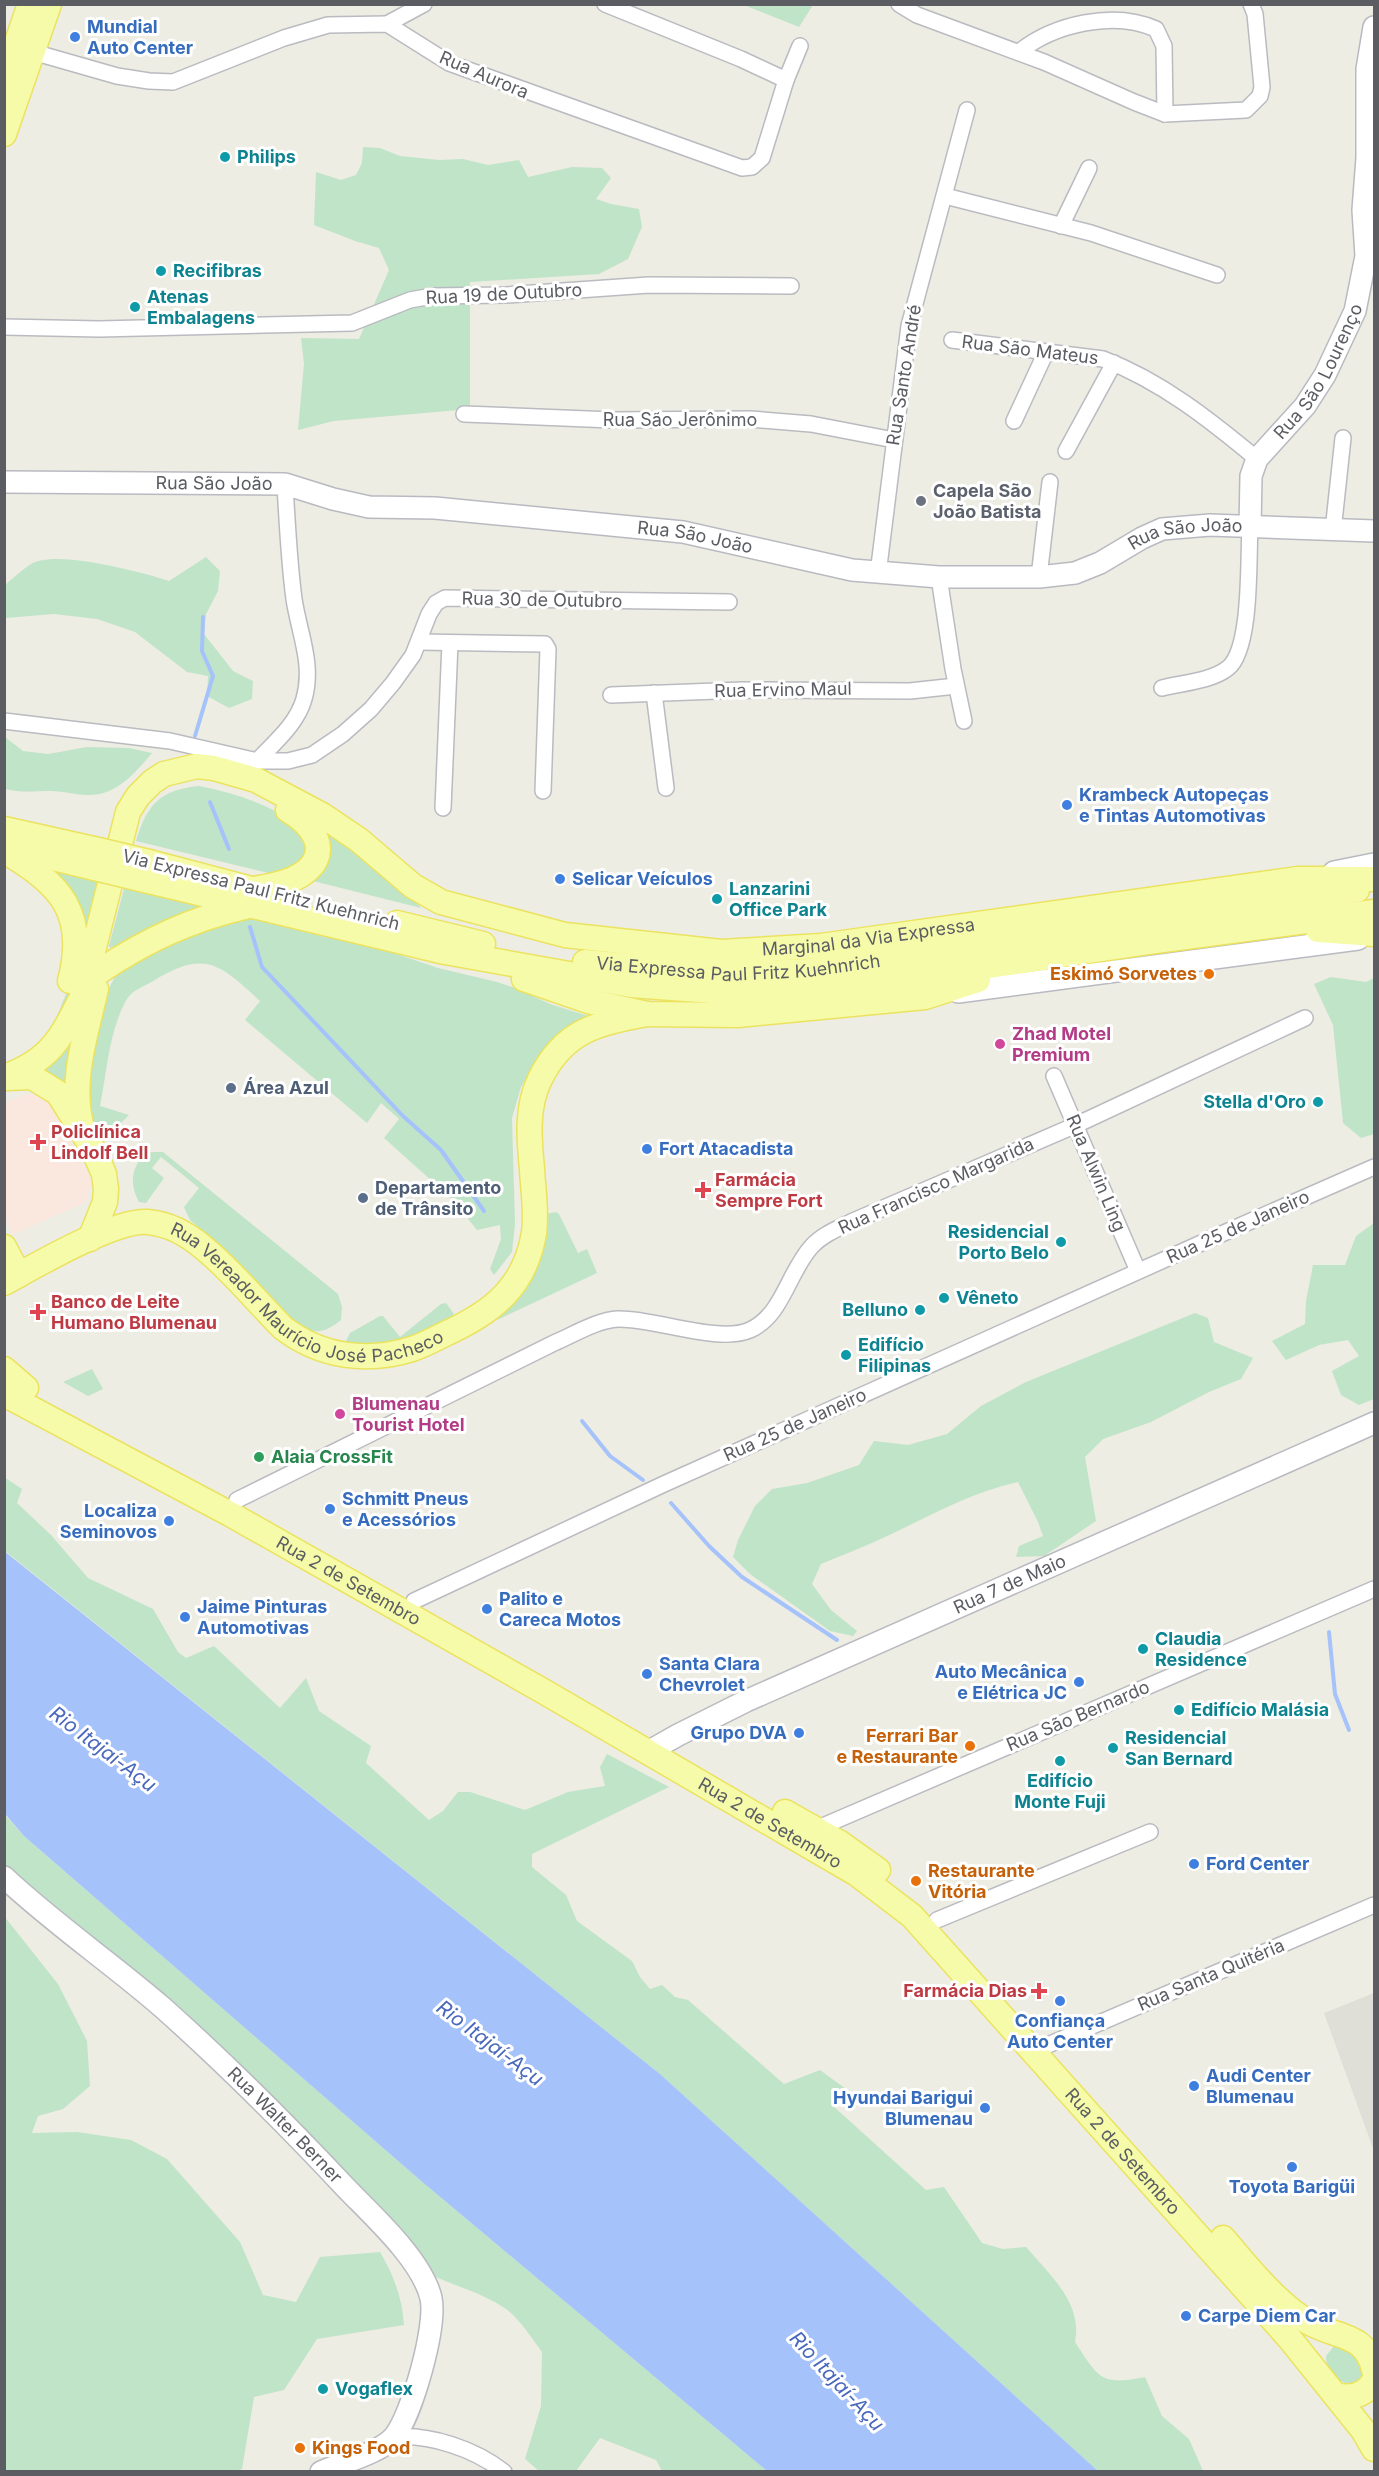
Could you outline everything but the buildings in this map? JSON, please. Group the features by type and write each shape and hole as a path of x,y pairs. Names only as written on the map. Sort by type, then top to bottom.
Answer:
{"main road":[{"path":"4,80 30,4"},
{"path":"4,134 49,4"},
{"name":"Marginal da Via Expressa","path":"4,1077 25,1070 41,1059 68,1025 81,999 128,812 138,796 152,782 164,774 181,768 197,766 214,768 256,780 322,816 359,840 413,886 441,902 565,936 721,952 821,946 1298,879 1374,879"},
{"path":"81,1128 77,1088 82,1052 100,971 139,816 146,804 164,789 184,782 205,781 225,785 275,802 310,825 318,838 318,849 313,862 301,875 214,915 136,946 100,971"},
{"name":"Via Expressa Paul Fritz Kuehnrich","path":"4,829 97,859 253,897 504,949 608,965 728,975 807,970 921,956 1233,911 1374,887"},
{"path":"4,849 36,869 52,884 64,900 76,937 76,954 70,980 58,1011 31,1049 4,1077"},
{"name":"Via Expressa Paul Fritz Kuehnrich","path":"4,849 97,859"},
{"name":"Via Expressa Paul Fritz Kuehnrich","path":"253,897 445,952 631,985 727,992 810,987 929,975 1374,912"},
{"path":"921,956 997,922"},
{"path":"1268,927 1374,936"},
{"path":"445,952 588,1001 647,1014 738,1016 925,997 1049,957"},
{"name":"Rua Vereador Maurício José Pacheco","path":"9,1267 94,1229 146,1222 186,1235 206,1250 295,1338 330,1352 352,1357 375,1357 417,1347 470,1322 493,1307 506,1295 522,1271 529,1254 535,1221 528,1127 539,1081 551,1061 563,1047 591,1027 604,1022 647,1014"},
{"path":"4,1077 32,1077 45,1084 58,1093 81,1128 104,1174 105,1202 94,1229"},
{"path":"4,1369 15,1391"},
{"name":"Rua 2 de Setembro","path":"4,1376 15,1391 230,1514 656,1747 816,1829 840,1843 901,1887 936,1920 1288,2308 1309,2322 1357,2342 1367,2350 1374,2370"},
{"name":"Rua 2 de Setembro","path":"15,1391 237,1500 414,1601 656,1747 857,1874 912,1916 1036,2052 1310,2363 1374,2449"},
{"path":"1310,2363 1316,2347 1322,2340 1330,2335 1341,2334"},
{"path":"1335,2395 1356,2396 1368,2389 1374,2381"}],"street":[{"path":"33,51 117,75 149,81 173,82 284,38 328,25 387,24 424,4"},
{"path":"605,4 741,59 786,80 800,46"},
{"path":"899,4 917,15 1019,52 1165,114 1246,110 1260,96 1262,87 1255,14 1251,4"},
{"path":"1019,52 1046,37 1071,27 1114,20 1156,29 1164,46 1165,114"},
{"name":"Rua Aurora","path":"387,24 449,63 529,94 742,168 752,167 762,158 786,80"},
{"name":"Rua São Lourenço","path":"1257,459 1305,406 1325,375 1355,311 1366,256 1363,210 1367,158 1367,69 1374,27"},
{"name":"Rua Santo André","path":"878,574 909,326 967,110"},
{"path":"1061,225 1089,168"},
{"path":"945,196 1091,233 1217,275"},
{"name":"Rua 19 de Outubro","path":"4,327 99,329 352,323 410,300 432,296 506,295 649,285 791,286"},
{"name":"Rua São Mateus","path":"952,340 1103,359 1114,363 1157,384 1257,459"},
{"path":"1014,421 1046,352"},
{"path":"1066,451 1114,363"},
{"name":"Rua São Jerônimo","path":"464,414 612,420 750,419 821,426 894,440"},
{"path":"1333,531 1343,438"},
{"path":"1162,688 1208,677 1227,669 1237,659 1246,620 1251,476 1257,459"},
{"name":"Rua São João","path":"4,482 285,484 369,507 435,508 683,532 821,564 878,574 939,577 1039,577 1075,573 1092,567 1142,538 1162,530 1210,525 1374,531"},
{"path":"1039,577 1050,482"},
{"path":"257,761 294,720 304,701 309,672 294,602 289,562 285,484"},
{"path":"939,577 956,686 964,721"},
{"name":"Rua 30 de Outubro","path":"4,721 170,741 257,761 288,761 312,755 329,746 370,709 386,692 413,655 429,614 436,603 444,598 729,602"},
{"path":"419,642 537,642 545,644 548,649 543,791"},
{"path":"443,808 450,643"},
{"name":"Rua Ervino Maul","path":"611,695 862,689 910,691 956,686"},
{"path":"654,693 666,788"},
{"path":"1298,879 1374,864"},
{"path":"925,997 1374,936"},
{"name":"Rua Francisco Margarida","path":"237,1500 554,1343 596,1325 615,1319 644,1320 723,1334 738,1334 750,1330 762,1323 770,1314 799,1263 814,1244 826,1235 851,1222 1076,1125 1305,1018"},
{"name":"Rua Alwin Ling","path":"1054,1076 1138,1271"},
{"name":"Rua 25 de Janeiro","path":"414,1601 664,1484 1374,1167"},
{"name":"Rua 7 de Maio","path":"656,1747 746,1701 1374,1423"},
{"name":"Rua São Bernardo","path":"816,1829 1374,1589"},
{"path":"936,1920 1150,1832"},
{"name":"Rua Walter Berner","path":"4,1877 36,1907 160,2006 235,2074 389,2232 417,2267 431,2299 430,2334 408,2411 394,2437"},
{"name":"Rua Santa Quitéria","path":"1048,2044 1374,1905"},
{"path":"1341,2334 1374,2338"},
{"path":"321,2472 381,2447 394,2437 425,2439 475,2453 504,2472"}],"shaded area":[{"name":"Policlínica Lindolf Bell","path":"25,1094 46,1096 92,1181 86,1202 12,1235 5,1219 5,1103"},
{"path":"1374,1993 1374,2151 1324,2013"}],"green space":[{"path":"744,5 813,5 799,27"},
{"path":"363,147 380,148 400,156 439,160 463,159 488,165 519,160 528,177 572,167 602,168 611,178 596,199 639,209 642,227 628,259 599,274 470,282 470,409 334,421 298,430 304,364 301,338 359,339 389,270 379,248 314,225 316,172 341,180 356,175 362,163"},
{"path":"206,557 220,571 218,591 206,614 204,634 233,671 253,681 252,699 229,708 207,696 208,676 187,672 135,632 97,619 54,614 6,618 5,585 31,564 43,560 78,560 139,572 169,581"},
{"path":"5,737 23,751 48,754 87,747 129,748 152,753 124,782 108,792 83,795 56,791 17,791 5,789"},
{"path":"199,786 227,792 281,814 304,830 308,857 281,876 136,841 145,817 157,801 174,791"},
{"path":"315,817 407,892 421,908 301,878"},
{"path":"48,866 104,882 83,979 54,1024 72,979 78,956"},
{"path":"125,885 206,904 205,908 110,948"},
{"path":"248,916 321,936 370,945 438,968 497,982 550,1004 588,1016 557,1039 536,1062 521,1087 512,1118 515,1224 512,1252 494,1275 490,1269 501,1239 500,1225 477,1230 452,1199 384,1138 399,1119 381,1103 367,1123 245,1020 260,1001 234,978 211,965 186,965 171,971 129,996 112,1037 100,1106 129,1115 120,1124 108,1129 88,1116 90,1060 108,990 119,969 206,924"},
{"path":"1331,977 1366,982 1374,978 1374,1134 1361,1138 1343,1123 1333,1025 1314,984"},
{"path":"74,1020 68,1093 28,1072"},
{"path":"147,1152 163,1152 338,1294 342,1307 341,1320 322,1331 312,1331 293,1320 229,1253 190,1220 184,1207 199,1188 161,1157 152,1168 164,1178 146,1203 139,1202 134,1189 133,1176 138,1163"},
{"path":"556,1212 578,1253 587,1249 597,1273 497,1320 527,1285 535,1267 546,1214"},
{"path":"1374,1223 1374,1399 1359,1405 1341,1395 1332,1371 1359,1356 1348,1340 1319,1345 1286,1360 1272,1341 1305,1324 1306,1301 1313,1265 1345,1265 1356,1236"},
{"path":"446,1303 454,1314 452,1318 421,1335 380,1346 347,1343 346,1341 350,1333 380,1316 383,1316 400,1337 441,1304"},
{"path":"1195,1313 1208,1318 1214,1342 1253,1358 1241,1379 1209,1392 1151,1422 1103,1439 1085,1457 1096,1521 1044,1556 1016,1557 1019,1546 1043,1536 1018,1482 966,1499 877,1541 821,1564 812,1584 831,1610 857,1631 853,1636 830,1631 750,1574 733,1557 738,1540 755,1506 772,1489 807,1483 859,1465 874,1441 908,1445 947,1434 981,1406 1026,1382"},
{"path":"92,1369 103,1389 88,1396 63,1382"},
{"path":"4,1477 22,1489 17,1503 51,1535 88,1578 153,1609 178,1652 186,1658 214,1646 280,1708 306,1678 319,1711 371,1746 366,1763 429,1820 443,1811 458,1792 470,1792 525,1810 568,1792 605,1786 600,1767 607,1754 669,1787 532,1854 532,1867 566,1895 577,1921 632,1961 640,1977 650,1989 662,1985 675,1997 688,2000 784,2084 820,2070 846,2089 832,2105 926,2190 944,2187 982,2243 1003,2249 1026,2247 1054,2279 1069,2302 1074,2314 1075,2342 1090,2364 1102,2376 1109,2379 1130,2380 1145,2377 1162,2416 1189,2439 1203,2471 1098,2471 660,2074 5,1551"},
{"path":"4,1814 24,1836 420,2180 767,2471 662,2471 656,2460 600,2438 576,2471 539,2471 525,2459 541,2406 542,2352 521,2324 511,2313 496,2303 422,2270 5,1866"},
{"path":"4,1916 58,1984 87,2041 90,2086 63,2109 38,2116 32,2133 77,2132 131,2140 167,2159 240,2242 263,2295 296,2302 320,2257 380,2252 393,2278 404,2325 317,2339 284,2390 254,2397 242,2469 234,2472 5,2471"},
{"path":"1335,2345 1356,2350 1365,2374 1359,2383 1346,2383 1332,2374 1326,2356"}],"water":[{"name":"Rio Itajaí-Açu","path":"4,1551 660,2074 1098,2471 767,2471 420,2180 24,1836 5,1814"}],"waterway":[{"path":"195,736 213,676 202,651 203,617"},
{"path":"210,802 229,849"},
{"path":"250,927 262,967 403,1116 441,1150 484,1211"},
{"path":"582,1421 610,1456 643,1480"},
{"path":"671,1503 709,1546 742,1577 837,1640"},
{"path":"1329,1632 1335,1694 1349,1730"}],"place":[{"name":"Mundial Auto Center","path":"75,37"},
{"name":"Philips","path":"225,157"},
{"name":"Recifibras","path":"161,271"},
{"name":"Atenas Embalagens","path":"135,307"},
{"name":"Capela São João Batista","path":"921,501"},
{"name":"Krambeck Autopeças e Tintas Automotivas","path":"1067,805"},
{"name":"Selicar Veículos","path":"560,879"},
{"name":"Lanzarini Office Park","path":"717,899"},
{"name":"Eskimó Sorvetes","path":"1209,974"},
{"name":"Zhad Motel Premium","path":"1000,1044"},
{"name":"Área Azul","path":"231,1088"},
{"name":"Stella d'Oro","path":"1318,1102"},
{"name":"Policlínica Lindolf Bell","path":"38,1142"},
{"name":"Fort Atacadista","path":"647,1149"},
{"name":"Farmácia Sempre Fort","path":"703,1190"},
{"name":"Departamento de Trânsito","path":"363,1198"},
{"name":"Residencial Porto Belo","path":"1061,1242"},
{"name":"Vêneto","path":"944,1298"},
{"name":"Belluno","path":"920,1310"},
{"name":"Banco de Leite Humano Blumenau","path":"38,1312"},
{"name":"Edifício Filipinas","path":"846,1355"},
{"name":"Blumenau Tourist Hotel","path":"340,1414"},
{"name":"Alaia CrossFit","path":"259,1457"},
{"name":"Schmitt Pneus e Acessórios","path":"330,1509"},
{"name":"Localiza Seminovos","path":"169,1521"},
{"name":"Palito e Careca Motos","path":"487,1609"},
{"name":"Jaime Pinturas Automotivas","path":"185,1617"},
{"name":"Claudia Residence","path":"1143,1649"},
{"name":"Santa Clara Chevrolet","path":"647,1674"},
{"name":"Auto Mecânica e Elétrica JC","path":"1079,1682"},
{"name":"Edifício Malásia","path":"1179,1710"},
{"name":"Grupo DVA","path":"799,1733"},
{"name":"Ferrari Bar e Restaurante","path":"970,1746"},
{"name":"Residencial San Bernard","path":"1113,1748"},
{"name":"Edifício Monte Fuji","path":"1060,1761"},
{"name":"Ford Center","path":"1194,1864"},
{"name":"Restaurante Vitória","path":"916,1881"},
{"name":"Farmácia Dias","path":"1039,1991"},
{"name":"Confiança Auto Center","path":"1060,2001"},
{"name":"Audi Center Blumenau","path":"1194,2086"},
{"name":"Hyundai Barigui Blumenau","path":"985,2108"},
{"name":"Toyota Barigüi","path":"1292,2167"},
{"name":"Carpe Diem Car","path":"1186,2316"},
{"name":"Vogaflex","path":"323,2389"},
{"name":"Kings Food","path":"300,2448"}]}
